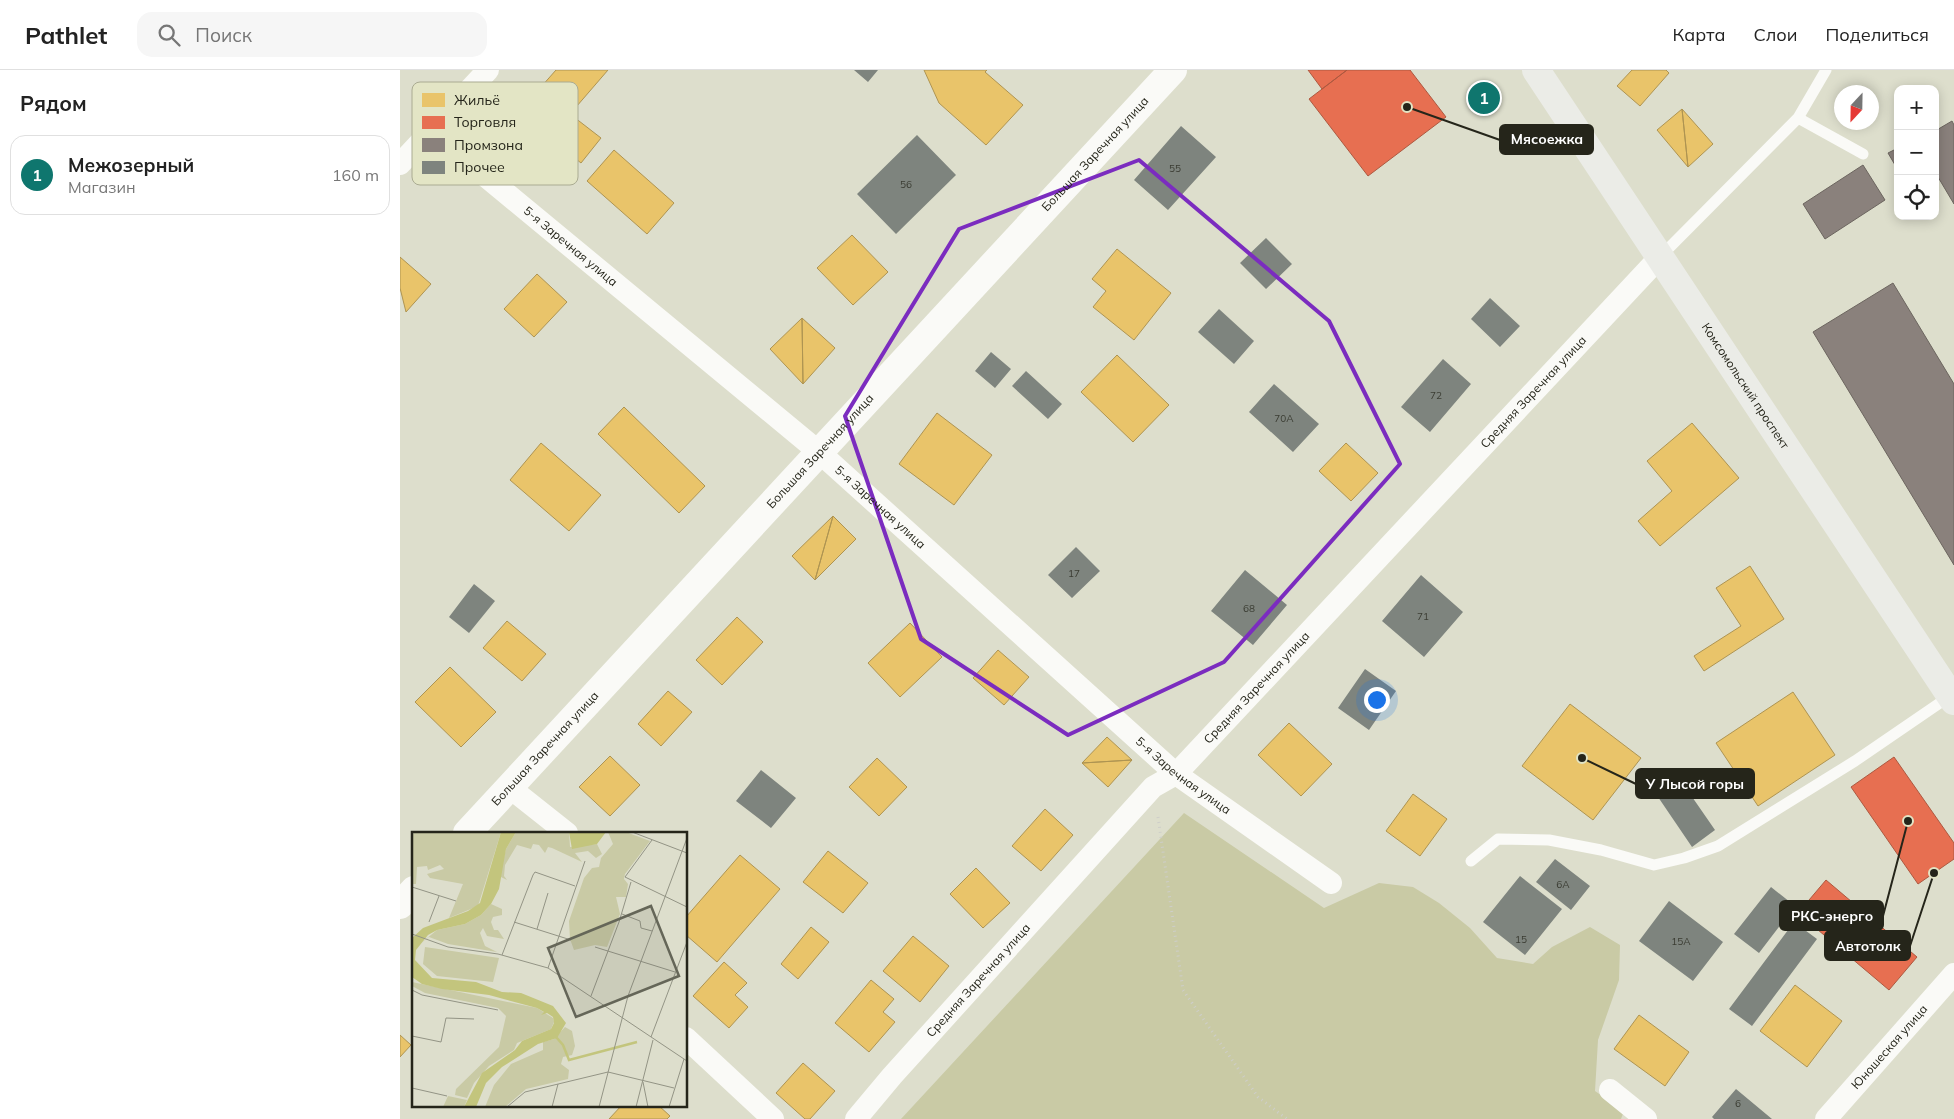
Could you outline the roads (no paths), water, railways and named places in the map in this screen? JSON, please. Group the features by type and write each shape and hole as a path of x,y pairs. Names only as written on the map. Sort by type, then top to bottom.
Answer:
{"main road":[{"name":"Комсомольский проспект","path":"1536,70 1952,699"}],"street":[{"path":"477,82 488,70"},
{"name":"Большая Заречная улица","path":"468,832 1173,70"},
{"path":"400,164 412,151"},
{"name":"5-я Заречная улица","path":"496,185 819,452 1176,774 1331,883"},
{"name":"Средняя Заречная улица","path":"856,1119 892,1076 1153,787 1176,774 1659,258"},
{"path":"509,787 566,832"},
{"path":"400,905 412,892"},
{"name":"Юношеская улица","path":"1826,1119 1954,974"},
{"path":"688,1040 773,1119"},
{"path":"1610,1090 1646,1119"}],"lane":[{"path":"1659,258 1798,118 1826,70"},
{"path":"1798,118 1863,154"},
{"path":"1471,861 1498,839 1549,840 1601,850 1654,865 1684,858 1718,846 1952,699"}],"place":[{"name":"Межозерный","path":"1484,98"},
{"name":"Мясоежка","path":"1407,107"},
{"name":"У Лысой горы","path":"1582,758"},
{"name":"РКС-энерго","path":"1908,821"},
{"name":"Автотолк","path":"1934,873"}]}
